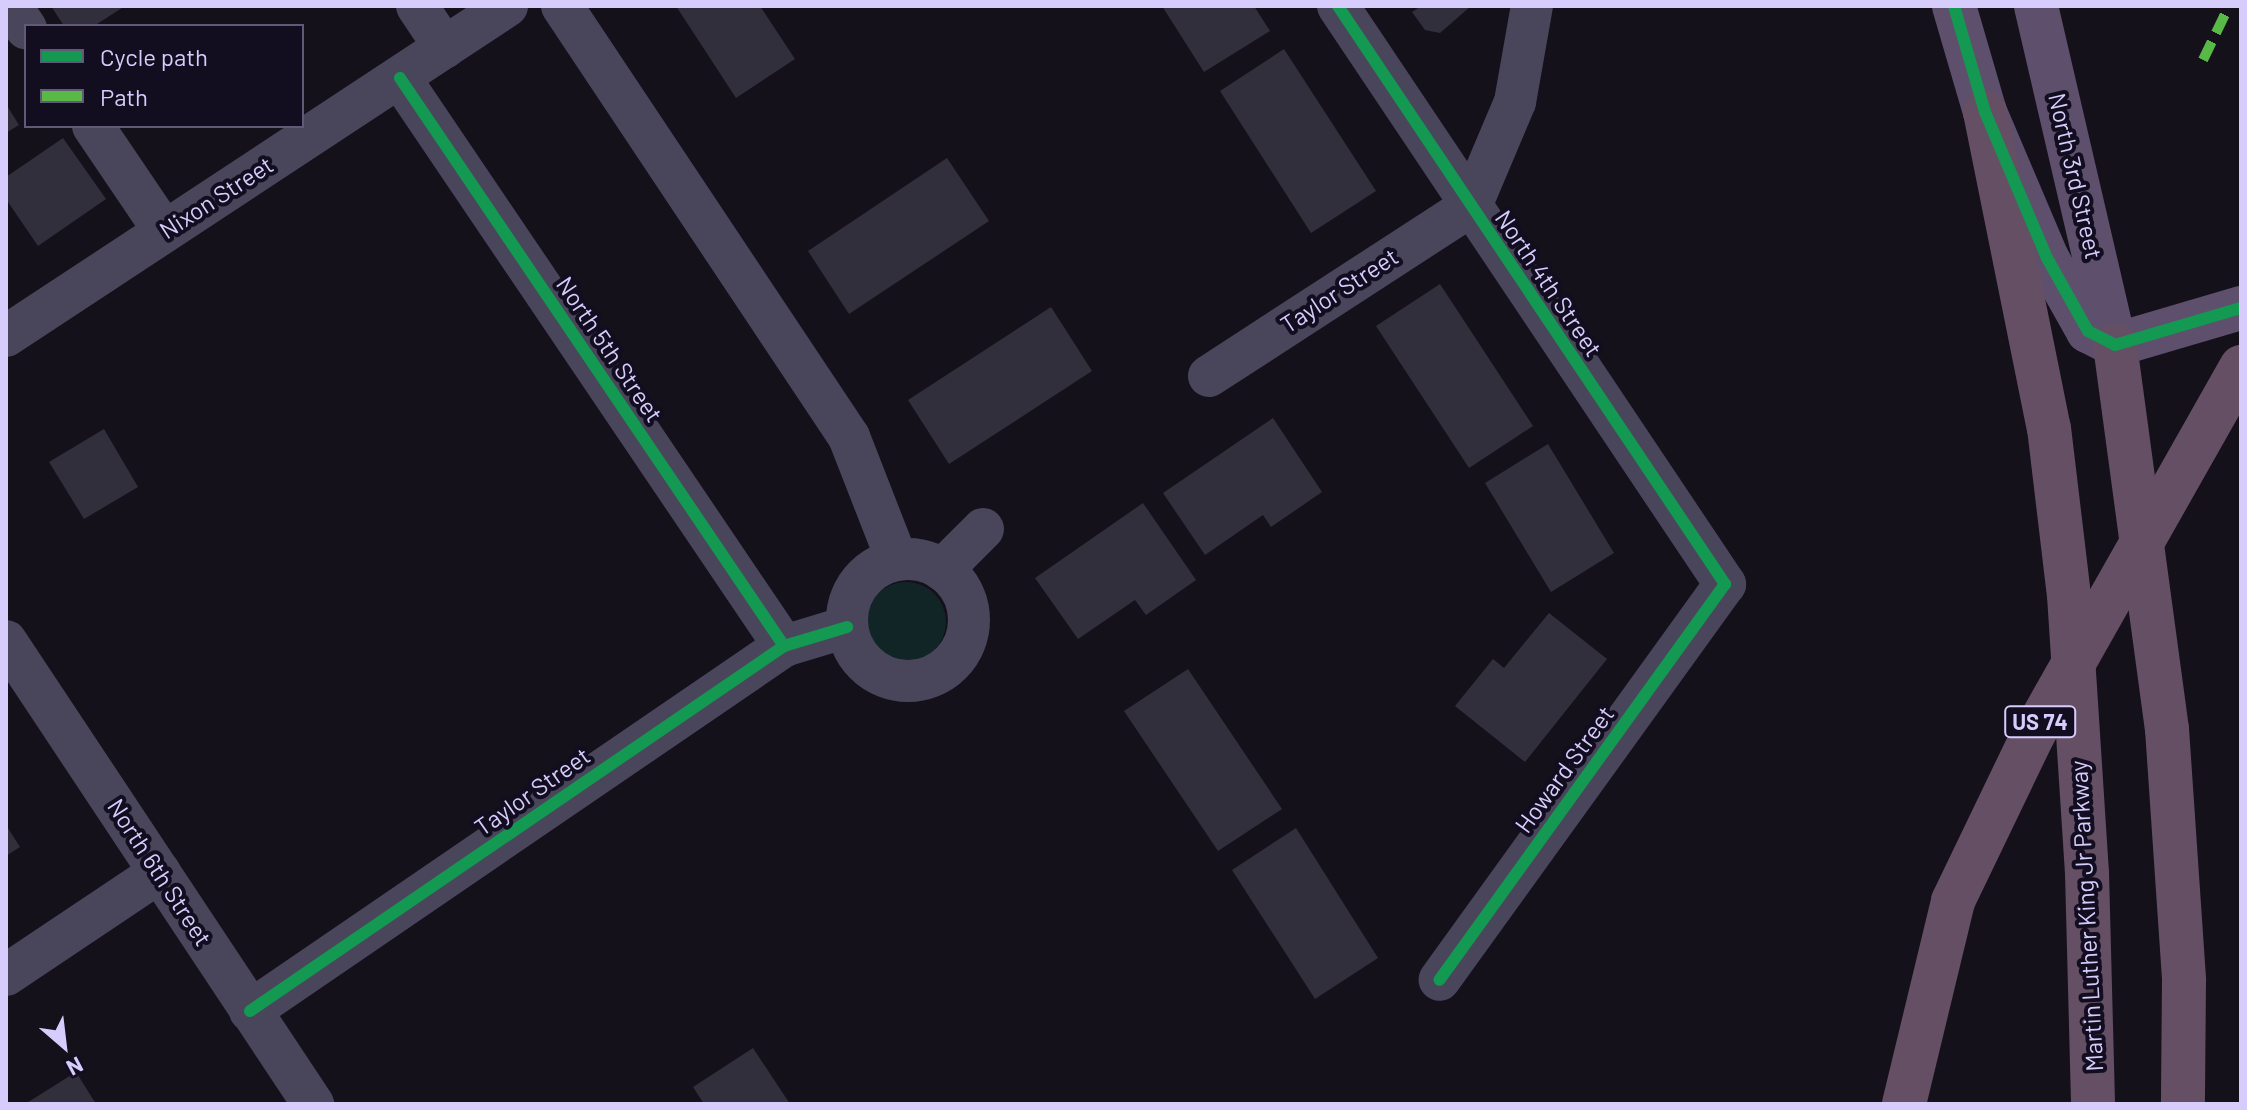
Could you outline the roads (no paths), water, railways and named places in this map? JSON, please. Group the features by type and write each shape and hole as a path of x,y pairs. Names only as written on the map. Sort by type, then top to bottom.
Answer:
{"highway":[{"name":"Martin Luther King Jr Parkway","path":"1985,112 2049,428 2069,595 2087,873 2093,1104"},
{"path":"2115,345 2167,729 2184,980 2183,1104"},
{"name":"US 74","path":"1904,1104 1953,901 2033,735 2241,367"}],"main road":[{"path":"1954,6 1985,112 2076,315 2088,331 2115,345 2241,308"},
{"name":"North 3rd Street","path":"2036,7 2115,345"}],"street":[{"path":"11,6 24,25"},
{"path":"417,6 445,48"},
{"name":"Nixon Street","path":"6,336 506,6"},
{"path":"562,6 849,437 897,560"},
{"name":"North 4th Street","path":"1338,6 1725,584"},
{"path":"1471,206 1515,102 1532,6"},
{"name":"North 5th Street","path":"400,78 784,646"},
{"path":"94,128 164,231"},
{"name":"Taylor Street","path":"1209,376 1471,206"},
{"path":"942,570 983,529"},
{"path":"897,560 942,570 962,592 969,622 961,651 939,672 910,681 880,675 857,655 847,627 859,583 897,560"},
{"name":"Howard Street","path":"1439,980 1725,584"},
{"name":"Taylor Street","path":"250,1011 784,646 847,627"},
{"name":"North 6th Street","path":"6,641 313,1104"},
{"path":"6,975 160,872"}]}
